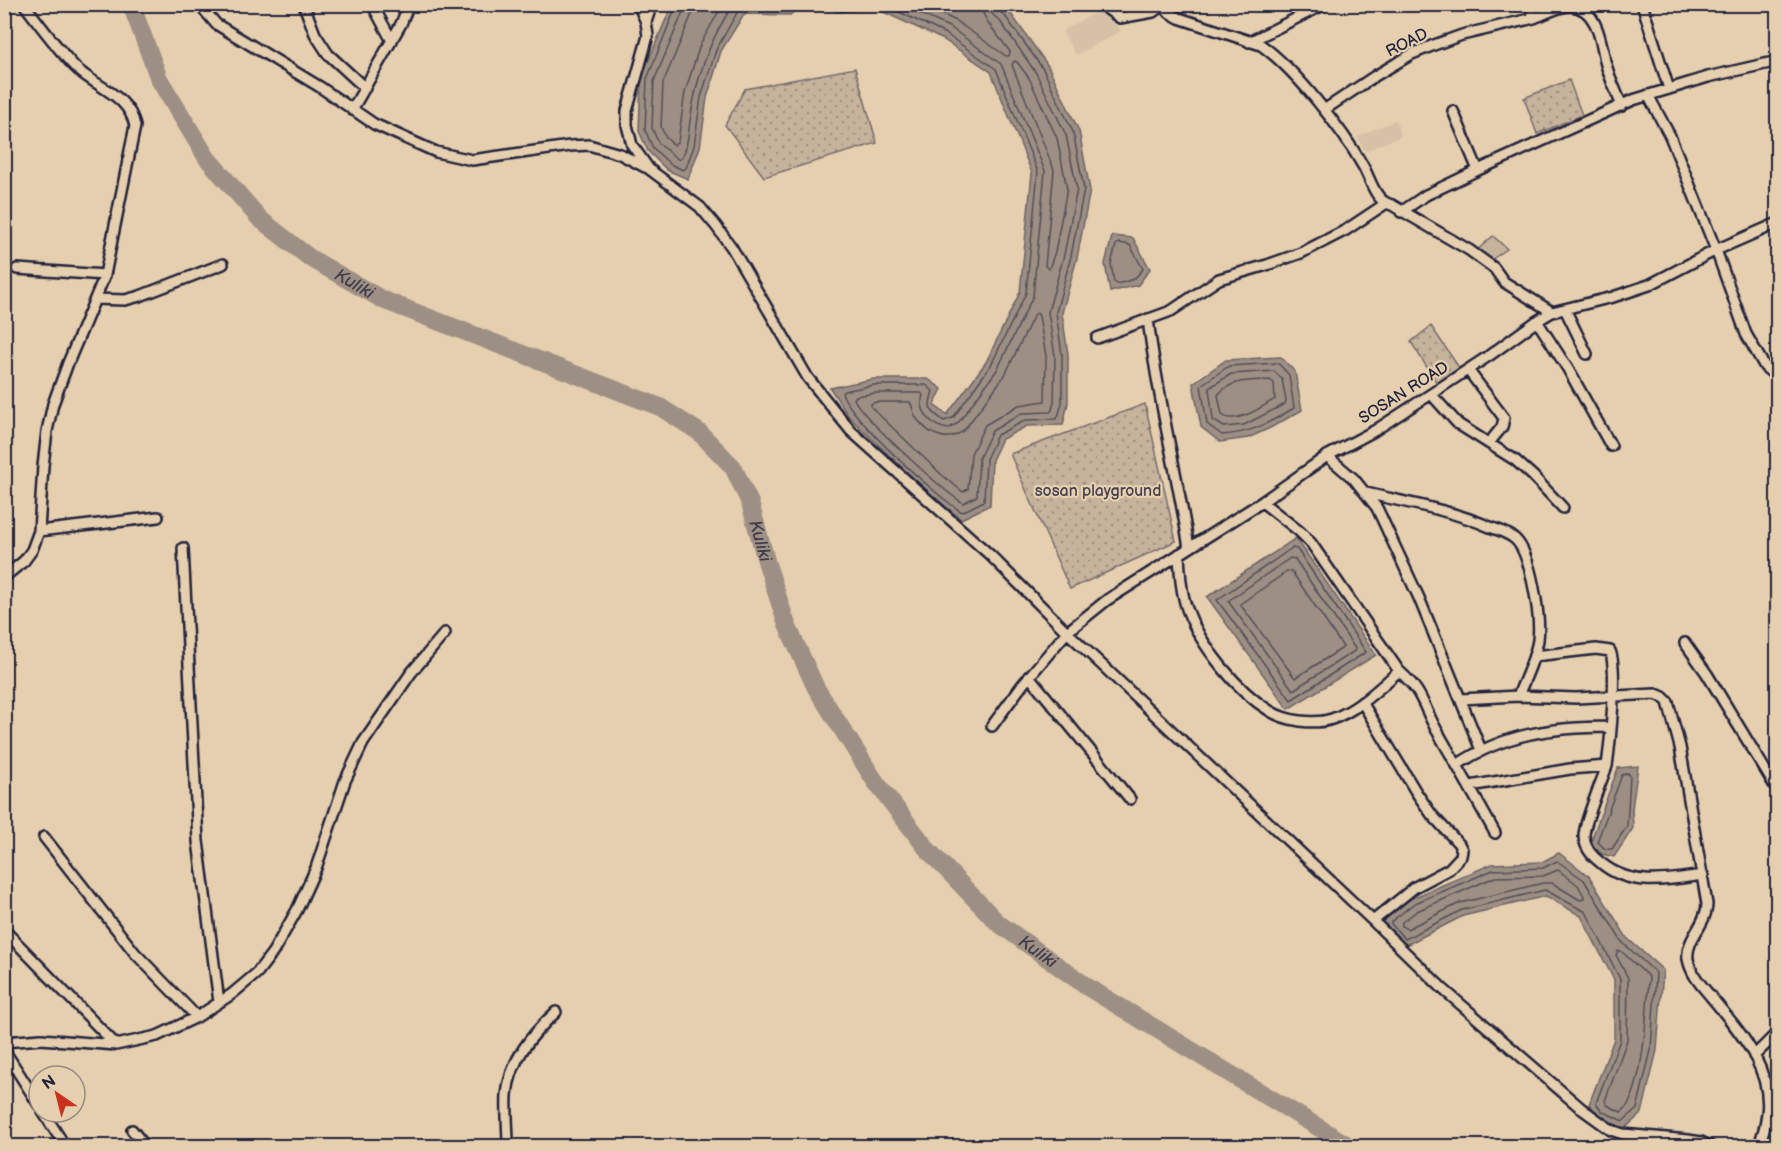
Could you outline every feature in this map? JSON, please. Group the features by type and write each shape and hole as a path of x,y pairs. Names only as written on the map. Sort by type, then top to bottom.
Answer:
{"street":[{"path":"4,577 24,561 32,550 39,531 43,466 51,413 68,363 105,274 135,126 133,115 126,105 111,92 81,73 24,4"},
{"path":"199,4 216,24 320,87 352,110 394,135 453,158 472,160 589,145 620,154 650,169 700,207 716,226 732,248 808,378 843,423 990,555 1066,632 1464,1009 1596,1120 1611,1130 1623,1134 1701,1142 1710,1146"},
{"path":"372,4 392,41"},
{"path":"352,110 392,41 409,4"},
{"path":"638,4 646,22 648,36 630,96 627,124 632,145 650,169"},
{"path":"646,22 652,4"},
{"path":"1100,4 1120,18 1153,12 1163,5 1179,18 1261,45 1296,78 1324,110 1361,163 1376,193 1401,212 1470,250 1494,268 1504,282 1552,312"},
{"path":"1249,42 1325,4"},
{"path":"1530,4 1534,18"},
{"path":"1642,4 1669,89"},
{"name":"ROAD","path":"1324,110 1348,93 1423,50 1462,35 1534,18 1567,6 1578,7 1594,22 1600,36 1610,78 1622,106"},
{"path":"305,8 315,34 328,54 365,88"},
{"path":"1401,212 1426,195 1478,170 1648,95 1736,70 1778,61"},
{"path":"1648,95 1670,135 1716,250 1746,334 1765,367 1777,378"},
{"path":"1453,111 1478,170"},
{"path":"1097,338 1171,311 1219,279 1267,265 1311,248 1389,204"},
{"name":"SOSAN ROAD","path":"992,726 1029,676 1066,632 1107,600 1262,501 1327,456 1374,431 1468,370 1537,321 1552,312 1649,285 1716,250 1778,222"},
{"path":"95,299 111,301 133,298 223,264"},
{"path":"17,269 105,274"},
{"path":"1565,309 1587,354"},
{"path":"1149,319 1156,378 1178,479 1189,548"},
{"path":"1537,321 1568,369 1611,446"},
{"path":"1468,370 1504,418 1502,428 1489,443"},
{"path":"1431,394 1458,424 1527,471 1563,508"},
{"path":"1327,456 1354,479 1377,508 1407,571 1481,750"},
{"path":"1366,493 1448,512 1490,526 1516,540 1522,548 1527,562 1539,626 1534,656 1518,696"},
{"path":"1262,501 1311,543 1399,671 1421,694 1435,727 1495,833"},
{"path":"39,531 158,517"},
{"path":"183,548 198,841 219,1002"},
{"path":"1179,555 1183,594 1193,624 1229,678 1270,711 1288,719 1320,722 1342,714 1362,702 1399,671"},
{"path":"4,1042 42,1039 116,1044 157,1036 197,1017 257,973 273,952 297,910 316,868 345,781 363,743 411,673 445,633"},
{"path":"1685,643 1712,682 1778,791"},
{"path":"1534,656 1596,649 1610,651 1614,666 1607,766 1584,836 1587,848 1606,867 1628,879 1668,880 1703,875"},
{"path":"1029,676 1130,799"},
{"path":"1461,699 1518,696 1612,697 1656,694 1668,702 1680,747 1703,875 1707,911 1688,949 1690,967 1697,980 1742,1036 1762,1072 1767,1091 1767,1118 1759,1146"},
{"path":"1362,702 1416,792 1432,814 1459,843 1462,850 1461,856 1449,869 1415,887 1373,921"},
{"path":"1457,765 1498,742 1545,730 1566,727 1610,727"},
{"path":"1470,786 1570,769 1607,766"},
{"path":"44,837 135,952 197,1017"},
{"path":"8,934 116,1044"},
{"path":"508,1146 507,1102 510,1076 529,1039 556,1012"},
{"path":"1754,1056 1778,1032"},
{"path":"4,1050 27,1086"},
{"path":"51,1124 65,1146"},
{"path":"132,1130 145,1146"}],"shaded area":[{"path":"1106,7 1121,31 1076,55 1062,31"},
{"path":"1396,120 1401,136 1365,151 1357,137"}],"green space":[{"path":"855,68 877,143 764,177 725,125 745,89"},
{"path":"1569,80 1582,115 1537,134 1524,98"},
{"path":"1493,236 1507,249 1491,260 1475,252"},
{"path":"1431,326 1460,369 1438,385 1411,342"},
{"name":"sosan playground","path":"1145,404 1176,541 1070,589 1010,454"}],"water":[{"path":"672,5 802,5 790,15 744,14 721,51 707,98 700,147 688,179 667,170 648,151 639,131 641,78"},
{"path":"831,5 1000,5 1009,11 1048,66 1079,131 1090,190 1077,258 1062,313 1068,354 1068,403 1063,425 1027,426 1002,439 992,460 990,505 961,519 928,492 849,417 830,388 873,379 928,379 942,389 934,405 947,415 986,362 1020,292 1032,173 991,72 944,40 877,9 836,12"},
{"path":"1112,236 1133,238 1150,269 1138,285 1110,292 1105,264"},
{"path":"1281,357 1295,372 1302,410 1248,438 1220,442 1201,427 1193,383 1226,360"},
{"path":"1296,538 1376,655 1288,709 1207,597"},
{"path":"1638,766 1632,809 1633,828 1614,857 1602,854 1592,845 1592,838 1618,768"},
{"path":"1559,853 1589,876 1627,938 1663,970 1657,1050 1642,1113 1624,1129 1598,1115 1589,1104 1614,1039 1614,980 1581,916 1546,896 1463,916 1402,947 1380,923 1410,899 1492,864 1542,862"}],"waterway":[{"name":"Kuliki","path":"131,4 159,79 207,158 260,219 310,258 383,300 660,407 699,432 733,467 750,503 787,625 816,688 875,781 928,850 998,923 1089,988 1349,1146"}]}
